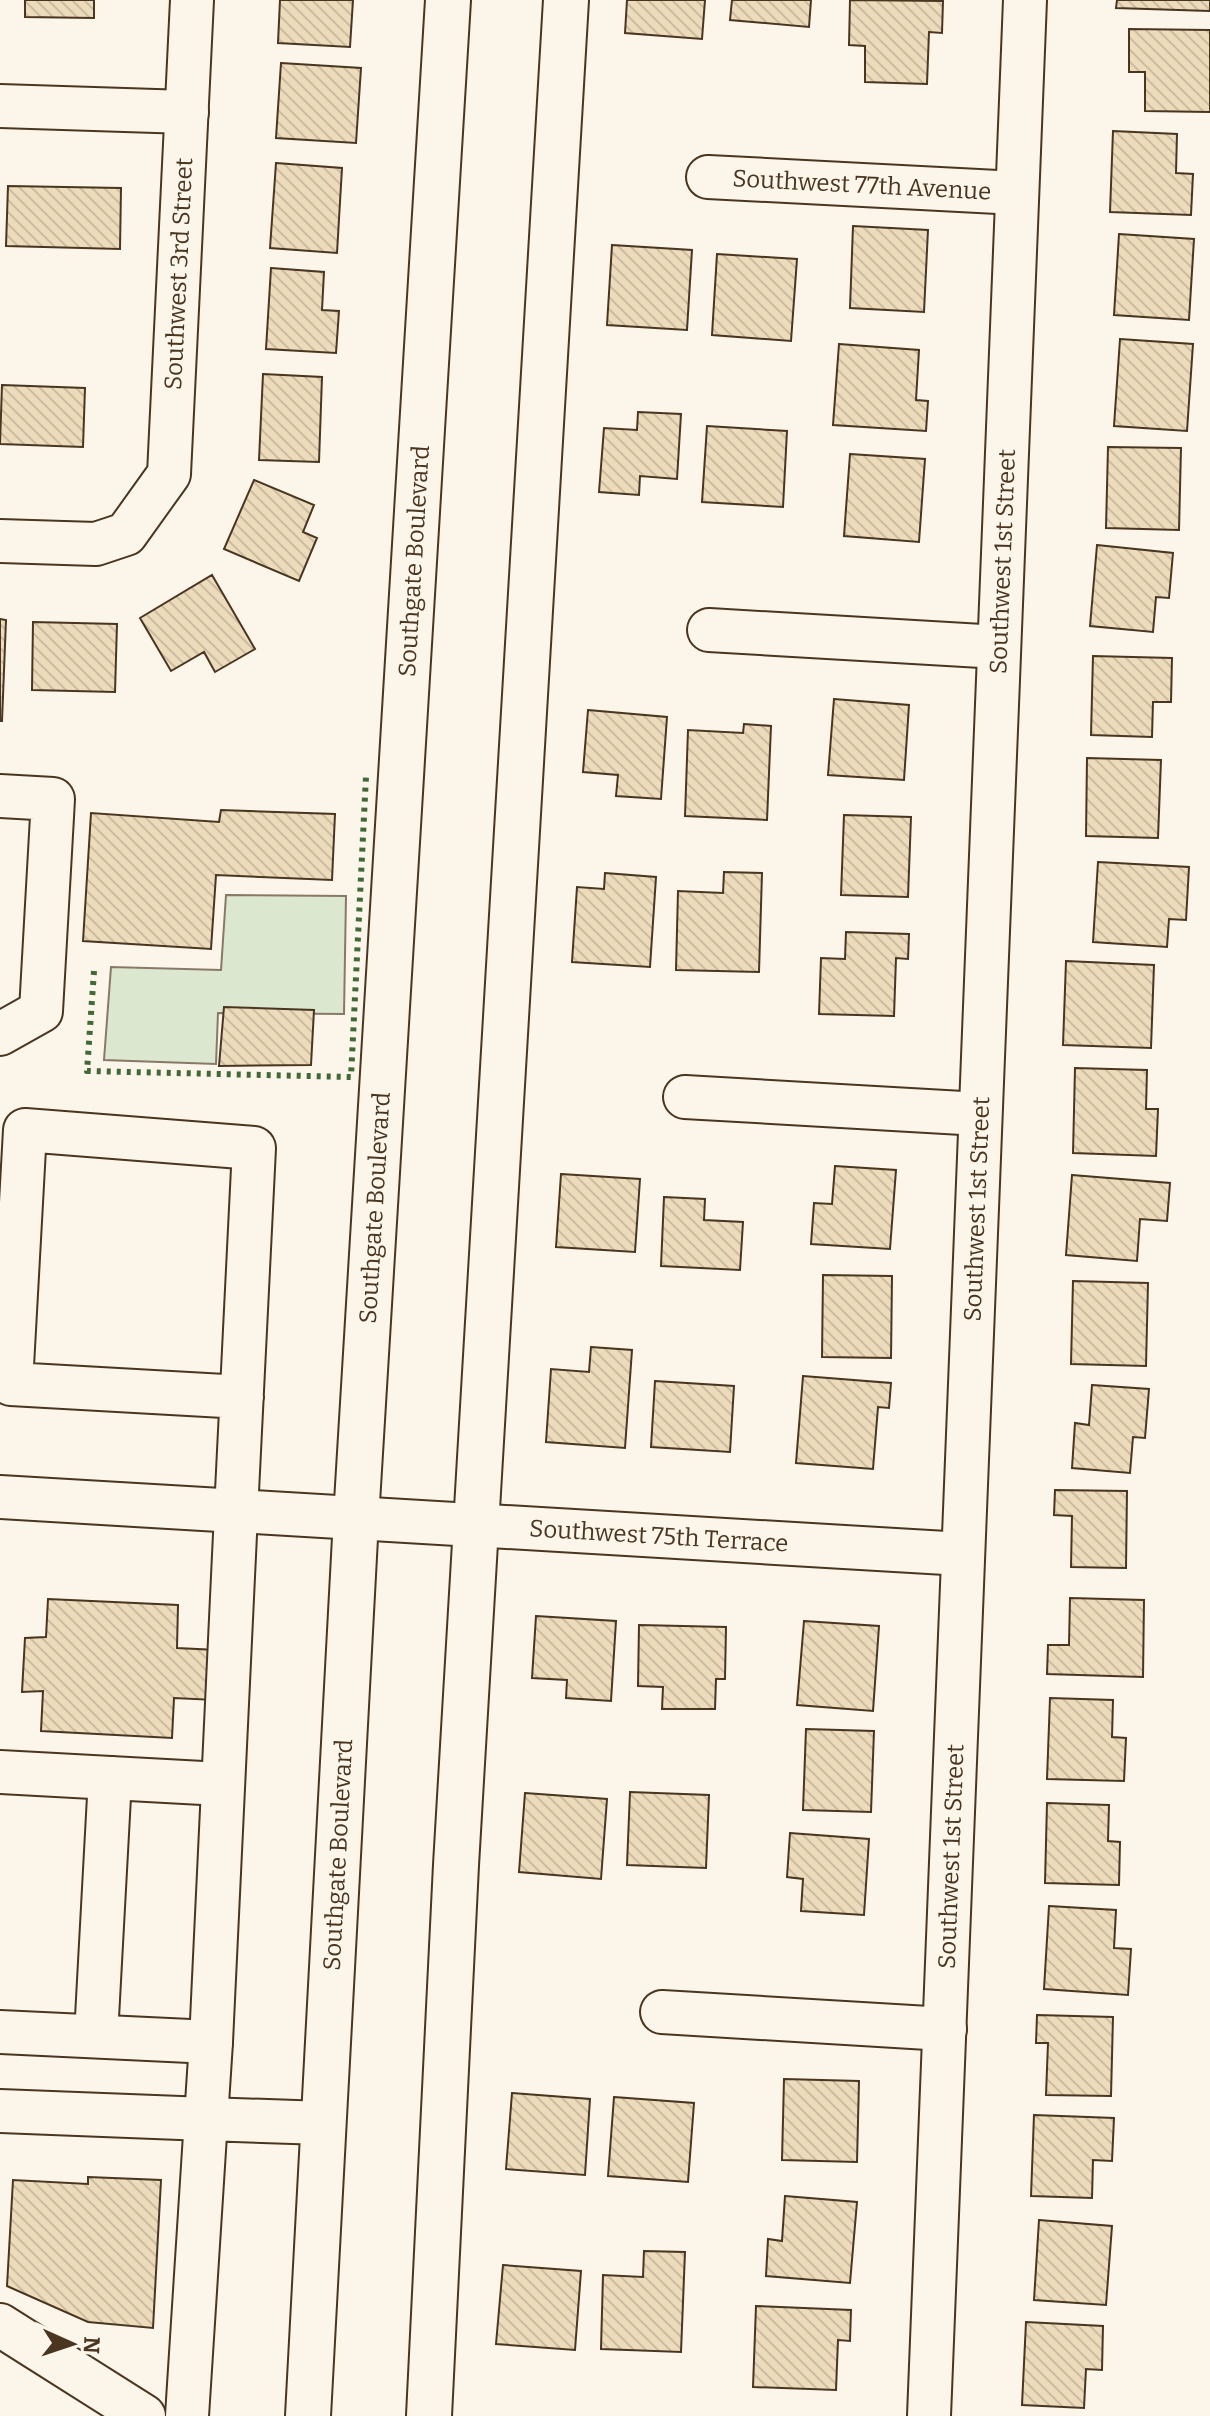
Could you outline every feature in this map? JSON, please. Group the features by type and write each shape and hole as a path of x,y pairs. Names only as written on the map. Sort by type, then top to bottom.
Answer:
{"main road":[{"name":"Southgate Boulevard","path":"308,2416 356,1519 448,0"},
{"path":"429,2416 476,1526 566,0"}],"street":[{"name":"Southwest 3rd Street","path":"0,541 96,544 126,534 169,474 192,0"},
{"name":"Southwest 1st Street","path":"929,2416 1025,0"},
{"path":"0,106 187,112"},
{"name":"Southwest 77th Avenue","path":"708,177 1017,193"},
{"path":"709,630 999,647"},
{"path":"0,796 53,799 41,1011 0,1034"},
{"path":"685,1097 980,1114"},
{"path":"187,2416 211,2042 221,1784 238,1511 254,1148 25,1130 11,1384 242,1397"},
{"name":"Southwest 75th Terrace","path":"0,1497 963,1554"},
{"path":"0,1772 221,1784"},
{"path":"96,2036 110,1778"},
{"path":"662,2012 945,2029"},
{"path":"0,2032 211,2042"},
{"path":"0,2111 324,2123"},
{"path":"0,2325 144,2416"}],"green space":[{"path":"226,895 346,896 344,1014 218,1013 216,1064 104,1060 111,967 221,970"}],"building":[{"path":"25,0 94,0 94,18 25,17"},
{"path":"280,0 353,0 350,47 278,43"},
{"path":"627,0 705,0 702,39 625,33"},
{"path":"732,0 811,0 809,27 730,20"},
{"path":"850,0 943,1 942,33 929,32 927,84 865,82 865,46 849,45"},
{"path":"1117,0 1210,0 1210,11 1116,8"},
{"path":"1129,29 1210,30 1210,112 1145,111 1145,72 1129,72"},
{"path":"281,63 361,68 356,143 276,138"},
{"path":"1113,131 1177,134 1176,173 1193,174 1191,215 1110,212"},
{"path":"276,163 342,168 337,253 270,248"},
{"path":"8,186 121,188 120,249 6,246"},
{"path":"853,226 928,230 924,312 850,308"},
{"path":"1119,234 1194,239 1189,320 1114,315"},
{"path":"612,245 692,250 687,330 607,325"},
{"path":"717,254 797,259 791,341 712,335"},
{"path":"271,268 324,272 322,310 339,311 336,353 266,349"},
{"path":"1120,339 1193,344 1187,431 1114,426"},
{"path":"839,344 919,350 916,400 928,401 926,431 833,425"},
{"path":"263,374 322,377 319,462 259,460"},
{"path":"2,385 85,388 83,447 0,444"},
{"path":"638,412 681,414 677,479 640,476 639,495 599,492 604,428 637,430"},
{"path":"707,426 787,431 783,507 702,502"},
{"path":"1108,447 1181,448 1179,530 1106,528"},
{"path":"850,454 925,459 919,542 844,536"},
{"path":"254,480 314,505 303,532 317,538 299,581 224,549"},
{"path":"1097,545 1173,553 1169,598 1156,597 1153,632 1090,626"},
{"path":"212,575 255,649 215,672 204,652 171,671 140,618"},
{"path":"0,619 6,620 2,721 0,721"},
{"path":"33,622 117,624 115,692 32,690"},
{"path":"1093,656 1172,658 1171,702 1153,702 1152,737 1091,735"},
{"path":"834,699 909,705 904,780 828,775"},
{"path":"588,710 667,717 661,799 616,796 618,775 583,772"},
{"path":"744,724 771,726 767,820 685,816 688,730 743,733"},
{"path":"1087,758 1161,760 1158,838 1086,836"},
{"path":"221,810 335,814 332,880 216,875 211,949 83,941 91,813 219,822"},
{"path":"844,815 911,817 908,897 841,895"},
{"path":"1098,862 1189,867 1186,920 1169,919 1167,947 1093,942"},
{"path":"724,872 762,873 759,972 676,970 678,891 723,893"},
{"path":"605,873 656,877 650,967 572,962 577,887 604,889"},
{"path":"846,932 909,934 908,959 896,958 894,1016 819,1014 821,958 845,959"},
{"path":"1066,961 1154,965 1151,1048 1063,1045"},
{"path":"224,1007 314,1010 311,1065 219,1066"},
{"path":"1075,1068 1147,1070 1146,1109 1158,1109 1156,1156 1073,1153"},
{"path":"835,1166 896,1170 890,1249 811,1244 814,1203 832,1204"},
{"path":"561,1174 640,1179 635,1252 556,1247"},
{"path":"1072,1175 1170,1183 1167,1221 1140,1219 1137,1261 1066,1255"},
{"path":"664,1197 705,1199 704,1220 743,1222 740,1270 661,1266"},
{"path":"823,1275 892,1276 891,1358 822,1357"},
{"path":"1073,1281 1148,1283 1146,1366 1071,1364"},
{"path":"591,1347 632,1350 625,1448 546,1442 551,1369 589,1372"},
{"path":"803,1376 891,1383 889,1408 878,1407 873,1469 796,1463"},
{"path":"655,1381 734,1386 730,1452 651,1447"},
{"path":"1092,1385 1149,1389 1145,1438 1133,1437 1130,1473 1072,1468 1075,1423 1089,1425"},
{"path":"1055,1490 1127,1491 1126,1568 1071,1567 1072,1516 1054,1515"},
{"path":"1070,1598 1144,1600 1143,1677 1047,1674 1048,1645 1069,1645"},
{"path":"48,1599 178,1605 177,1648 217,1650 215,1700 174,1698 172,1738 41,1731 43,1691 22,1692 25,1638 46,1637"},
{"path":"536,1616 616,1621 611,1701 566,1698 567,1680 532,1678"},
{"path":"804,1621 879,1626 873,1711 797,1705"},
{"path":"639,1625 726,1627 725,1679 716,1679 715,1709 662,1709 663,1687 638,1686"},
{"path":"1050,1698 1113,1700 1112,1737 1126,1738 1124,1781 1047,1779"},
{"path":"806,1729 874,1731 871,1812 803,1810"},
{"path":"630,1792 709,1795 706,1868 627,1865"},
{"path":"525,1793 607,1799 601,1879 519,1872"},
{"path":"1047,1803 1109,1805 1108,1841 1120,1842 1119,1885 1045,1883"},
{"path":"790,1833 869,1839 864,1915 801,1911 803,1879 787,1877"},
{"path":"1049,1906 1116,1910 1114,1948 1131,1949 1128,1995 1044,1989"},
{"path":"1037,2015 1113,2017 1111,2096 1046,2095 1048,2043 1036,2043"},
{"path":"784,2079 859,2081 857,2162 782,2160"},
{"path":"512,2093 590,2099 585,2175 506,2169"},
{"path":"614,2097 694,2103 688,2182 608,2176"},
{"path":"1034,2115 1114,2118 1112,2161 1093,2160 1092,2198 1031,2196"},
{"path":"88,2177 161,2180 153,2328 88,2322 7,2286 13,2180 88,2184"},
{"path":"785,2196 857,2202 850,2283 766,2276 768,2239 782,2241"},
{"path":"1039,2220 1112,2226 1106,2305 1034,2300"},
{"path":"644,2251 685,2252 681,2352 601,2349 603,2275 643,2277"},
{"path":"503,2265 581,2271 575,2350 496,2344"},
{"path":"756,2306 851,2310 850,2341 838,2340 836,2390 753,2387"},
{"path":"1026,2322 1103,2326 1102,2370 1086,2369 1084,2408 1022,2405"}],"hedge":[{"path":"94,971 87,1071 351,1077 366,776"}]}
